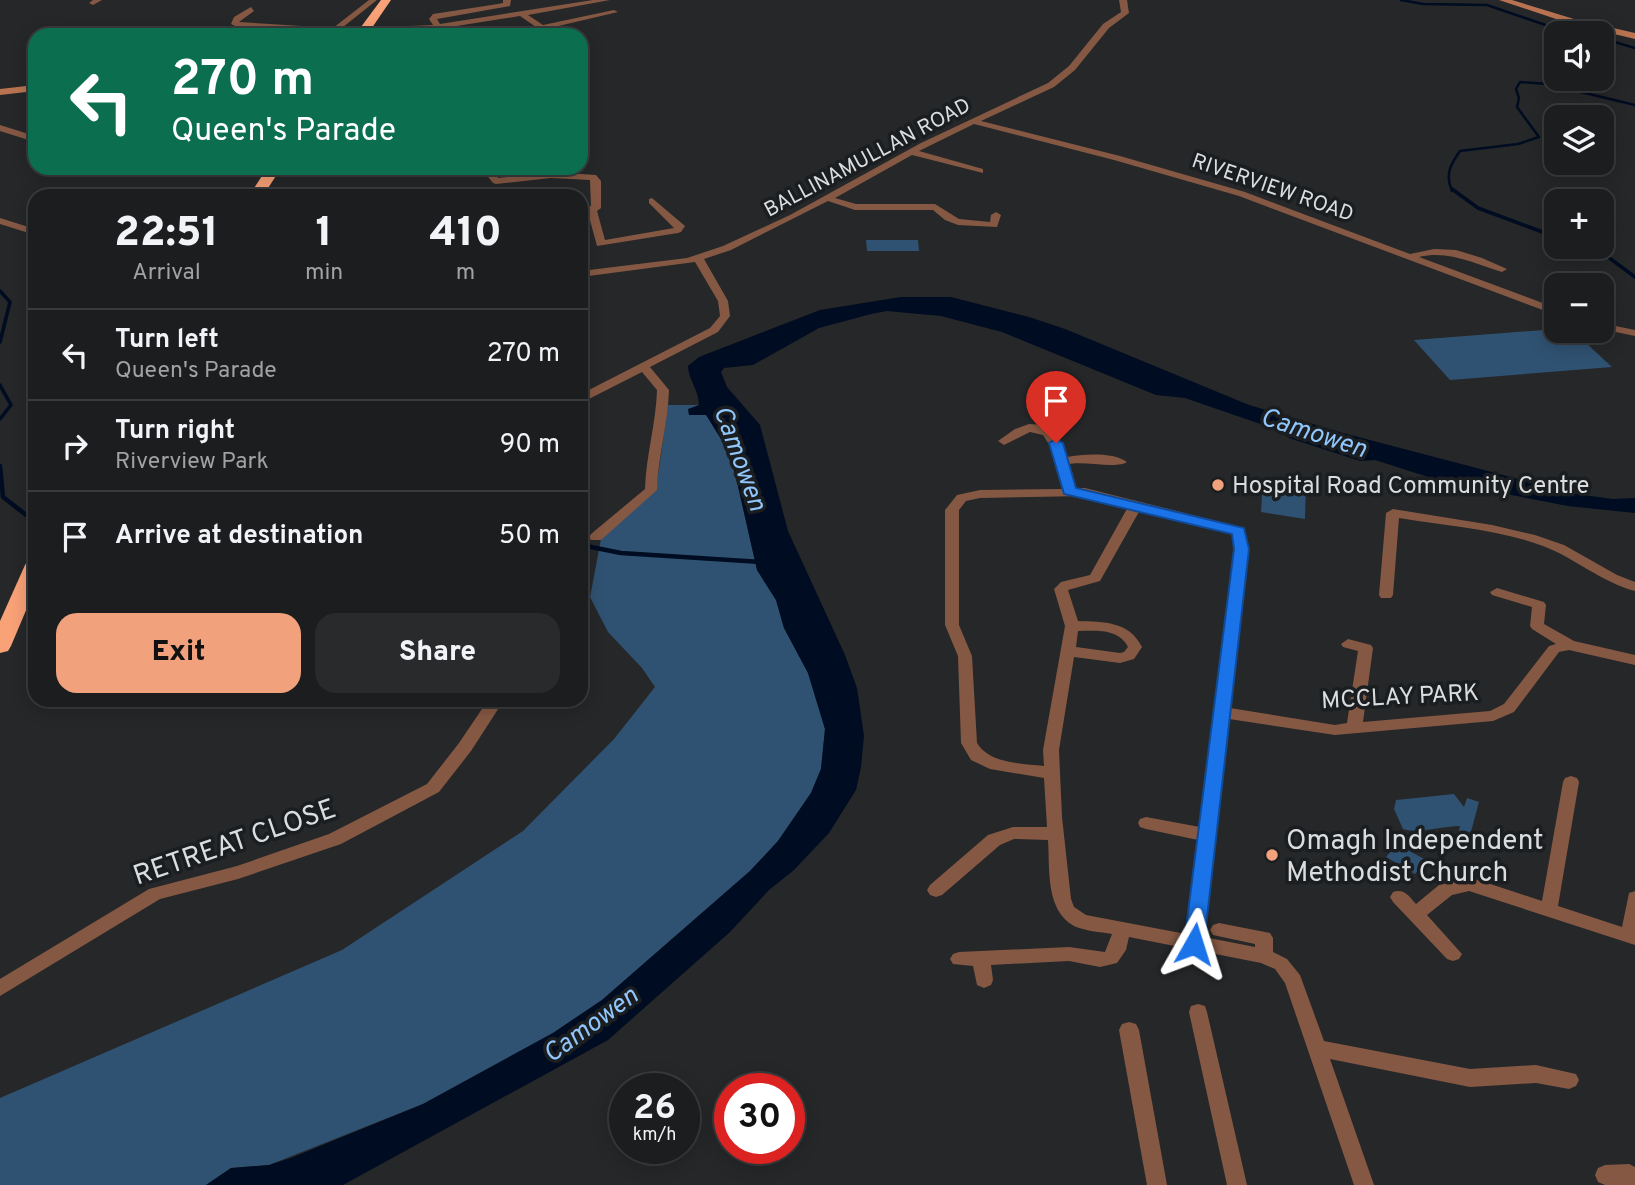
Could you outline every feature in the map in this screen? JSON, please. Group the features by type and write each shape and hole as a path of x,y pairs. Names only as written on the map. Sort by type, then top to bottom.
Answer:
{"highway":[{"path":"366,28 386,0"},
{"path":"0,646 28,591"}],"main road":[{"path":"1503,0 1571,21 1635,36"},
{"path":"0,92 28,89"}],"street":[{"path":"338,28 373,0"},
{"path":"438,27 433,19 436,16 507,4 507,0"},
{"path":"423,28 523,15 606,0"},
{"name":"BALLINAMULLAN ROAD","path":"588,273 678,263 727,248 971,121 1051,85 1065,75 1097,35 1125,13 1123,0"},
{"path":"251,9 237,19 235,24 293,28"},
{"path":"523,15 542,28 614,12"},
{"path":"285,27 293,22"},
{"name":"RIVERVIEW ROAD","path":"971,121 1214,185 1544,308"},
{"path":"0,128 28,137"},
{"path":"911,152 980,170"},
{"path":"491,175 496,181 551,175 593,177 596,181 596,208 588,211"},
{"path":"827,198 855,207 935,207 947,219 960,224 994,225 996,215"},
{"path":"588,213 601,244 678,230 680,226 652,201"},
{"path":"3,221 28,230"},
{"path":"1409,257 1436,249 1450,250 1502,269"},
{"path":"588,396 646,369 714,330 725,316 723,301 698,258"},
{"path":"1614,329 1635,333"},
{"path":"596,537 651,490 652,461 662,414 663,390 646,369"},
{"path":"1004,441 1028,428 1049,433 1056,443 1069,491"},
{"path":"1061,461 1083,458 1121,462"},
{"path":"1051,773 996,765 976,755 969,743 965,656 952,625 952,510 962,498 980,494 1069,491 1239,531 1241,549 1194,944"},
{"path":"1136,505 1095,578 1066,585 1061,589 1061,601 1068,610 1072,626 1051,750 1055,834 1062,899 1067,911 1081,921 1264,956 1281,964 1293,980 1320,1049 1364,1185"},
{"path":"1386,595 1393,513 1535,539 1562,549 1602,573 1635,587"},
{"path":"1497,592 1539,605 1537,626 1569,645 1635,660"},
{"path":"1068,651 1120,658 1129,656 1135,647 1126,632 1108,627 1072,626"},
{"path":"1348,644 1366,648 1354,729"},
{"name":"MCCLAY PARK","path":"1220,712 1335,730 1493,716 1509,708 1546,656 1554,649 1569,645"},
{"name":"RETREAT CLOSE","path":"0,988 155,894 237,872 335,839 433,788 491,707"},
{"path":"1549,910 1571,782"},
{"path":"1146,822 1207,835"},
{"path":"936,890 994,840 1013,833 1055,834"},
{"path":"1416,916 1439,892 1451,885 1469,884 1633,938 1635,898"},
{"path":"1399,897 1453,954"},
{"path":"959,959 1069,954 1100,960 1111,958 1118,950 1122,929"},
{"path":"1219,930 1264,938 1264,956"},
{"path":"981,958 984,980"},
{"path":"1198,1012 1237,1185"},
{"path":"1129,1030 1157,1185"},
{"path":"1320,1049 1470,1078 1536,1073 1569,1080"},
{"path":"1605,1175 1629,1174 1635,1178"}],"shaded area":[{"path":"866,240 918,240 919,251 867,251"},
{"path":"1544,330 1544,343 1586,343 1612,367 1450,380 1414,340"},
{"path":"668,405 699,405 689,414 706,414 721,439 735,473 757,570 776,600 784,628 808,673 825,729 821,769 811,793 778,841 750,871 602,1000 553,1033 423,1104 269,1165 231,1168 206,1185 0,1185 0,1098 342,950 523,831 614,739 655,687 642,668 608,632 590,597 601,539 656,490"},
{"path":"1263,478 1306,485 1305,519 1261,512"},
{"path":"1454,794 1464,807 1467,798 1479,802 1469,839 1458,835 1460,826 1415,831 1403,829 1394,809 1396,800"},
{"path":"1397,844 1426,860 1415,874 1386,857"}],"water":[{"name":"Camowen","path":"901,297 951,297 1029,317 1065,329 1249,405 1343,433 1576,494 1613,499 1635,498 1635,513 1568,506 1444,482 1375,460 1360,461 1289,438 1278,430 1185,398 1156,395 1002,332 941,316 887,311 871,314 819,328 753,365 724,368 721,372 727,387 760,425 788,531 845,655 857,688 864,736 861,767 856,790 829,833 794,870 769,890 730,932 608,1040 343,1185 206,1185 231,1168 269,1165 291,1158 423,1104 553,1033 602,1000 750,871 778,841 811,793 821,769 825,729 808,673 784,628 776,600 757,570 735,473 721,439 706,415 689,415 688,409 699,405 688,366 699,357 820,310"}],"waterway":[{"path":"1401,0 1423,4 1487,5 1544,24"},
{"path":"1614,42 1635,48"},
{"path":"1452,191 1450,170 1460,151 1518,144 1539,137 1517,107 1519,98 1516,89 1520,82 1548,84 1635,105"},
{"path":"1452,189 1478,208 1544,233"},
{"path":"1611,259 1635,277"},
{"path":"0,291 10,302 0,342"},
{"path":"0,385 11,405 0,419"},
{"path":"0,466 3,497 28,516"},
{"path":"588,546 621,553 761,562"}],"place":[{"name":"Hospital Road Community Centre","path":"1218,485"},
{"name":"Omagh Independent Methodist Church","path":"1272,855"}],"route":[{"path":"1056,443 1069,491 1085,492 1239,531 1241,549 1194,944"}]}
